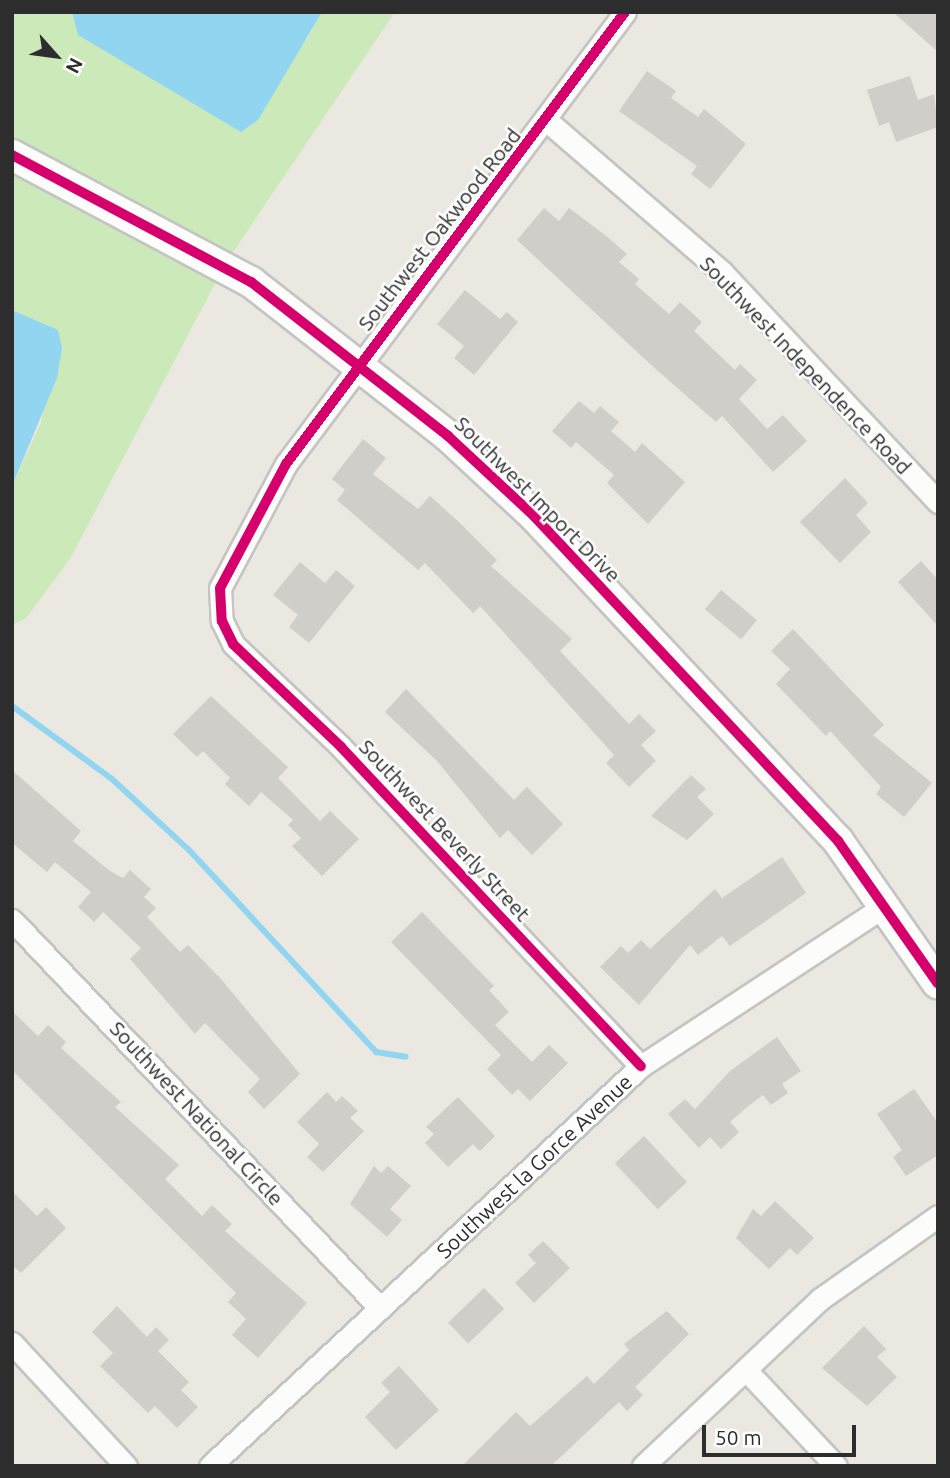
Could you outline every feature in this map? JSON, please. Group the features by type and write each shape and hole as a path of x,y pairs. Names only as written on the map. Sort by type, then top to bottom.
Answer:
{"street":[{"name":"Southwest Oakwood Road","path":"222,621 220,588 244,535 360,361 546,120 625,12"},
{"name":"Southwest Independence Road","path":"546,120 722,272 938,502"},
{"name":"Southwest Import Drive","path":"12,155 251,282 360,361 534,516 754,748 886,905 938,984"},
{"name":"Southwest Beverly Street","path":"222,621 233,644 341,747 641,1066"},
{"name":"Southwest la Gorce Avenue","path":"210,1466 641,1066 886,905"},
{"name":"Southwest National Circle","path":"12,920 380,1308"},
{"path":"643,1466 747,1371 820,1299 938,1216"},
{"path":"12,1343 126,1466"},
{"path":"747,1371 836,1466"}],"green space":[{"path":"12,12 72,12 78,35 95,45 307,39 322,12 395,12 229,258 12,143"},
{"path":"12,167 219,276 70,559 26,618 12,625 12,486 41,422 57,330 12,310"}],"water":[{"path":"72,12 322,12 258,120 241,132 78,35"},
{"path":"12,310 58,330 62,348 57,378 12,486"}],"building":[{"path":"893,12 938,12 938,52"},
{"path":"647,71 676,91 671,98 698,117 704,109 746,144 710,189 691,174 697,166 619,111"},
{"path":"910,76 918,100 934,94 938,127 896,142 889,122 879,126 867,90"},
{"path":"544,208 559,221 569,208 627,254 619,262 639,279 635,284 669,314 680,302 702,322 694,331 735,370 740,364 757,380 739,399 767,429 783,415 807,441 773,472 722,416 716,422 649,363 517,240"},
{"path":"465,290 500,319 507,312 518,322 474,375 454,358 464,346 437,324"},
{"path":"579,401 594,413 600,406 619,422 611,431 635,452 642,443 685,482 648,524 607,483 614,475 576,442 571,448 552,431"},
{"path":"363,439 386,458 373,474 418,509 430,496 460,523 497,560 491,566 572,639 560,651 629,724 639,714 656,731 641,745 656,761 629,787 606,763 614,755 480,606 473,613 425,563 418,570 337,500 345,490 332,479"},
{"path":"845,478 868,503 856,515 871,532 840,563 800,522"},
{"path":"921,561 938,580 938,626 898,582"},
{"path":"300,562 325,583 336,570 355,586 309,643 289,627 298,615 273,595"},
{"path":"721,590 757,620 741,639 705,609"},
{"path":"793,629 884,725 873,735 932,783 904,817 876,794 881,787 830,731 826,736 776,684 790,669 771,651"},
{"path":"406,689 514,800 527,787 563,824 532,855 508,830 500,838 437,761 385,712"},
{"path":"211,696 288,767 278,778 320,821 330,811 359,839 322,876 292,846 301,838 288,825 293,820 261,792 249,806 225,784 230,778 203,751 197,757 173,734"},
{"path":"12,770 81,831 73,841 110,871 123,878 130,870 151,889 144,897 156,908 147,917 180,952 188,945 221,979 300,1074 264,1109 248,1092 260,1079 205,1023 195,1034 130,959 141,948 103,912 94,922 78,907 91,892 55,862 47,872 12,843"},
{"path":"691,775 706,789 697,797 714,814 687,840 651,816"},
{"path":"782,857 806,893 730,946 722,936 698,955 690,945 639,1005 600,967 621,946 628,953 641,940 650,949 715,889 722,898"},
{"path":"422,912 494,986 489,990 509,1012 495,1025 532,1062 549,1045 568,1063 530,1101 518,1089 512,1095 487,1069 501,1055 391,942"},
{"path":"12,1011 38,1036 48,1025 66,1042 61,1048 121,1102 115,1107 179,1165 165,1179 202,1216 212,1205 232,1224 225,1231 307,1303 258,1358 232,1335 246,1319 228,1302 236,1293 12,1070"},
{"path":"777,1037 801,1071 782,1084 788,1093 771,1105 763,1095 746,1108 730,1122 739,1132 721,1149 710,1137 699,1148 668,1114 685,1099 695,1109 730,1071"},
{"path":"914,1089 938,1123 938,1155 906,1176 893,1157 902,1150 877,1114"},
{"path":"327,1092 336,1102 342,1096 358,1111 350,1118 364,1131 323,1172 307,1157 319,1144 297,1122"},
{"path":"458,1097 495,1136 480,1151 473,1144 448,1167 425,1143 434,1134 426,1127"},
{"path":"644,1136 687,1182 658,1209 615,1163"},
{"path":"374,1166 381,1173 388,1166 411,1186 390,1209 402,1220 387,1237 350,1204"},
{"path":"12,1191 37,1216 46,1207 66,1228 21,1273 12,1265"},
{"path":"775,1201 814,1238 797,1255 790,1248 769,1269 736,1238 753,1209 761,1216"},
{"path":"543,1241 570,1268 534,1303 515,1283 536,1263 528,1255"},
{"path":"484,1288 504,1309 468,1344 448,1323"},
{"path":"117,1306 147,1337 156,1327 169,1340 158,1351 189,1382 181,1390 198,1407 177,1428 155,1406 148,1413 100,1366 113,1353 92,1332"},
{"path":"667,1311 689,1334 635,1387 643,1395 627,1411 619,1402 551,1466 462,1466 516,1412 530,1426 587,1376 594,1384 629,1350 624,1344"},
{"path":"864,1326 886,1349 877,1357 897,1377 867,1406 822,1368"},
{"path":"399,1366 439,1410 396,1450 365,1417 390,1392 381,1383"}],"waterway":[{"path":"12,706 112,779 190,851 376,1052 406,1057"}],"cycle path":[{"path":"625,12 286,464 220,588 222,621 233,644 341,747 641,1066"},
{"path":"12,155 251,282 448,436 534,516 838,841 938,984"}]}
